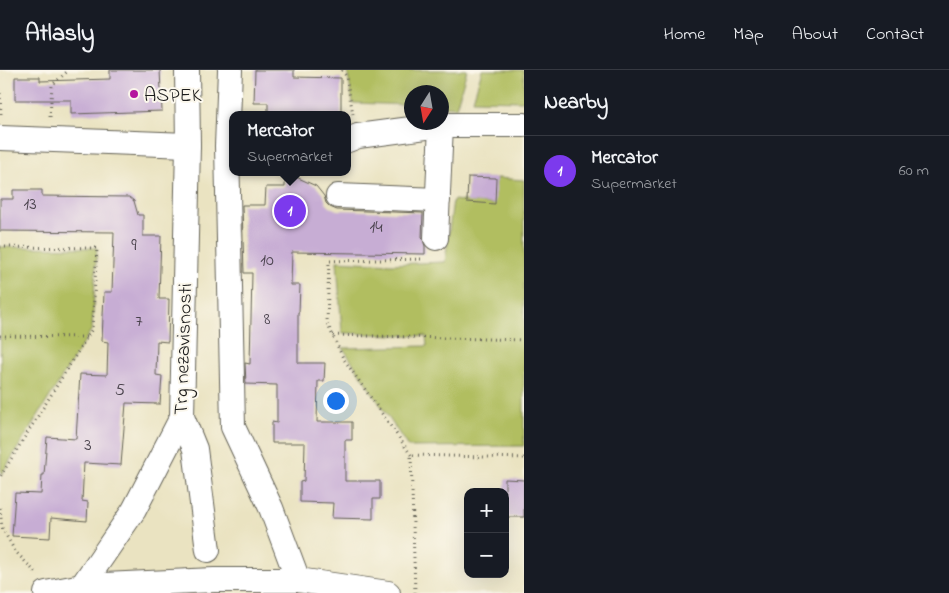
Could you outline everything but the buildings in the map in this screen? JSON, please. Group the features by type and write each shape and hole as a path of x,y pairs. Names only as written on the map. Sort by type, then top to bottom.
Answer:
{"street":[{"name":"Trg nezavisnosti","path":"82,586 134,510 182,417 188,145 187,70"},
{"path":"230,70 230,111"},
{"path":"449,125 524,125"},
{"path":"353,138 407,130"},
{"path":"436,238 441,130"},
{"path":"0,138 188,145"},
{"path":"230,176 233,427 271,508 298,580"},
{"path":"338,196 438,200"},
{"path":"182,417 195,449 208,550"},
{"path":"50,592 82,586 214,580 298,580 388,593"}],"path":[{"path":"49,140 52,86 69,70"},
{"path":"342,70 346,76 350,111"},
{"path":"351,120 353,138"},
{"path":"415,593 411,455 343,358 327,323 329,261 437,258 436,238"},
{"path":"0,247 97,248 92,329 0,477"},
{"path":"333,335 524,340"},
{"path":"0,336 86,337"},
{"path":"411,455 524,458"},
{"path":"0,508 2,528 15,551 50,592"}],"green space":[{"path":"347,70 467,70 456,107 449,106 449,85 404,85 404,105 353,103"},
{"path":"482,70 524,70 524,101 473,100"},
{"path":"496,178 524,180 524,446 408,447 343,348 427,346 426,336 342,333 337,261 391,264 445,262 453,200 494,204"},
{"path":"0,247 97,248 92,329 1,475"}],"place":[{"name":"ASPEK","path":"134,94"},
{"name":"Mercator","path":"290,211"}]}
